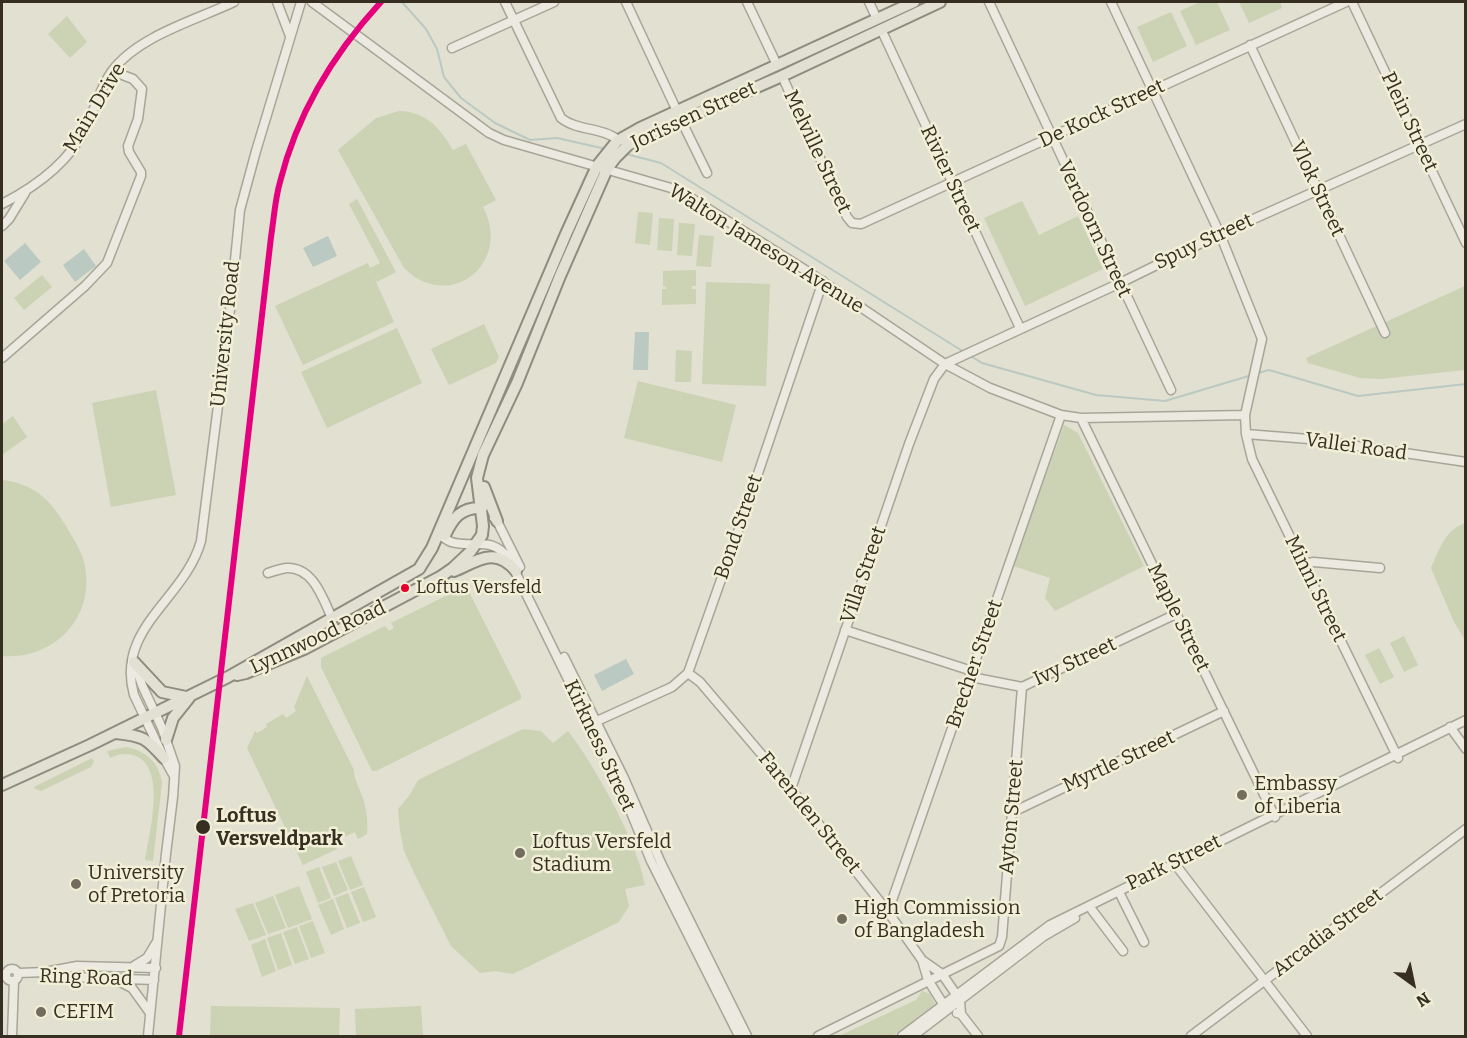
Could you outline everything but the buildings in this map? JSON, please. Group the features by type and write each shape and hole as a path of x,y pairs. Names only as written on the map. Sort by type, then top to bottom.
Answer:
{"main road":[{"name":"Jorissen Street","path":"679,116 777,65 914,2"},
{"name":"Jorissen Street","path":"471,454 566,234 603,166 621,142 679,116 782,76 940,2"},
{"name":"Jorissen Street","path":"481,460 517,383 603,166"},
{"path":"504,378 517,383"},
{"name":"Lynnwood Road","path":"2,785 115,733 228,676 419,569 441,536 471,454"},
{"path":"478,543 483,526 477,487 477,473 481,460"},
{"path":"481,460 486,496 497,521"},
{"path":"441,536 455,516 465,510 482,508"},
{"name":"Lynnwood Road","path":"228,676 246,673 304,649 440,577 453,568 478,543"},
{"path":"440,577 491,557 502,559 516,571"},
{"path":"133,658 162,692 190,695"},
{"path":"166,740 173,718 190,695"},
{"path":"115,733 138,735 164,758"}],"street":[{"name":"Main Drive","path":"2,204 25,192 50,173 80,138 98,95 112,71 130,52 170,30 234,2"},
{"path":"277,2 290,36"},
{"name":"University Road","path":"133,658 136,642 146,625 186,574 201,541 240,210 302,2"},
{"name":"Walton Jameson Avenue","path":"312,2 489,133 504,140 603,166 678,190 823,281 945,364 990,388 1061,415 1081,418 1245,415"},
{"path":"505,2 561,118 576,126 611,135 621,142"},
{"path":"452,48 554,2"},
{"path":"626,2 707,173"},
{"path":"747,2 777,65"},
{"path":"869,2 877,18"},
{"name":"Verdoorn Street","path":"989,2 1170,390"},
{"name":"Minni Street","path":"1111,2 1220,234 1262,339 1245,415 1251,459 1397,756"},
{"name":"De Kock Street","path":"856,224 873,220 1346,2"},
{"name":"Plein Street","path":"1352,2 1466,243"},
{"name":"Rivier Street","path":"882,29 1020,328"},
{"name":"Vlok Street","path":"1250,45 1385,333"},
{"path":"2,357 85,286 108,261 141,176 128,146 138,119 142,89 134,79 112,71"},
{"name":"Melville Street","path":"782,76 847,217 856,224"},
{"name":"Spuy Street","path":"945,364 1220,234 1466,124"},
{"name":"Main Drive","path":"2,226 9,219 25,192"},
{"name":"Bond Street","path":"688,673 823,281"},
{"name":"Villa Street","path":"791,789 924,401 934,379 945,364"},
{"name":"Brecher Street","path":"888,912 1061,415"},
{"name":"Maple Street","path":"1081,418 1274,816"},
{"name":"Vallei Road","path":"1246,435 1309,439 1466,462"},
{"name":"Kirkness Street","path":"482,508 497,521 593,720 595,733 651,861 739,1036"},
{"name":"Kirkness Street","path":"441,536 455,543 478,543 499,548 509,559 624,778 661,863 747,1036"},
{"path":"1303,564 1314,562 1380,568"},
{"path":"268,573 288,568 297,569 308,576 314,581 332,618"},
{"name":"Ivy Street","path":"845,630 972,674 1023,687 1176,614"},
{"path":"133,658 164,758 174,776"},
{"path":"593,720 672,687 688,673"},
{"name":"Farenden Street","path":"688,673 700,682 791,789 888,912 922,960 928,980 945,1007"},
{"name":"Ayton Street","path":"942,974 993,951 999,946 1002,937 1023,687"},
{"name":"Myrtle Street","path":"1013,812 1224,711"},
{"path":"148,1036 175,765 166,740 150,716"},
{"name":"Park Street","path":"1452,730 1466,720"},
{"name":"Park Street","path":"958,997 1044,936 1092,910 1274,816 1452,730 1466,726"},
{"path":"1452,730 1466,749"},
{"path":"624,778 628,794 627,804 642,818"},
{"name":"Arcadia Street","path":"1191,1036 1466,829"},
{"path":"1176,866 1307,1036"},
{"name":"Park Street","path":"902,1036 945,1007 1050,925 1176,866"},
{"path":"1121,896 1144,942"},
{"path":"1092,910 1123,951"},
{"path":"134,966 147,958 158,940"},
{"name":"Farenden Street","path":"922,960 942,974 958,997"},
{"name":"Ring Road","path":"12,977 77,966 156,968"},
{"path":"818,1036 942,974"},
{"name":"Ring Road","path":"12,977 154,980"},
{"name":"Ring Road","path":"12,977 12,1036"},
{"path":"110,978 132,987 150,1014"},
{"path":"958,997 961,1014 978,1036"},
{"path":"945,1007 961,1014"},
{"name":"Park Street","path":"913,1036 945,1007"}],"green space":[{"path":"1200,2 1217,2 1230,30 1196,45 1180,11"},
{"path":"1239,2 1280,2 1282,8 1249,23"},
{"path":"1171,12 1187,46 1153,62 1137,27"},
{"path":"67,16 87,42 70,58 48,34"},
{"path":"399,111 417,114 432,123 453,150 466,144 496,200 483,207 490,228 490,247 483,263 472,276 457,284 440,285 422,281 404,268 338,150 376,118"},
{"path":"357,199 396,272 377,282 374,277 394,322 303,365 275,306 368,263 370,268 380,263 349,204"},
{"path":"1022,201 1039,235 1078,216 1103,269 1025,306 984,218"},
{"path":"638,212 653,213 650,245 635,243"},
{"path":"659,218 674,219 672,251 657,250"},
{"path":"679,223 695,224 692,256 677,255"},
{"path":"699,235 714,236 711,267 696,266"},
{"path":"696,270 696,286 692,286 692,289 696,289 696,304 662,305 662,289 666,289 663,286 663,271"},
{"path":"42,275 52,287 24,310 14,298"},
{"path":"706,282 770,284 766,386 702,384"},
{"path":"1465,286 1465,370 1381,379 1360,378 1308,363 1306,358"},
{"path":"484,324 499,357 496,363 449,385 431,349"},
{"path":"397,328 422,383 327,428 301,372"},
{"path":"676,350 692,351 691,382 675,382"},
{"path":"638,381 736,405 722,462 624,438"},
{"path":"156,390 176,495 111,507 92,403"},
{"path":"13,416 27,437 2,455 2,424"},
{"path":"1064,425 1078,433 1144,566 1055,611 1045,598 1050,578 1013,566"},
{"path":"2,480 32,489 47,500 66,526 84,562 86,582 84,600 78,617 68,631 55,642 39,651 21,655 2,656"},
{"path":"1466,523 1465,640 1454,622 1431,568 1452,530"},
{"path":"466,586 521,699 372,771 321,667 321,658 385,626 389,631 394,628 391,623"},
{"path":"1404,636 1418,665 1404,672 1390,643"},
{"path":"1379,648 1394,677 1380,684 1365,655"},
{"path":"307,676 354,770 367,816 367,834 358,839 355,832 334,842 337,849 303,865 247,748 255,731 257,733 267,727 266,724 283,714 286,718 296,711 294,707"},
{"name":"Loftus Versfeld Stadium","path":"523,729 541,731 553,743 568,731 614,805 634,848 645,885 625,889 629,906 619,922 513,974 495,971 480,973 451,946 415,875 404,851 398,809 418,780"},
{"path":"126,747 140,751 155,763 162,783 153,861 145,860 154,805 154,790 147,765 131,754 110,758 107,751"},
{"path":"92,758 94,761 91,767 41,791 35,789 34,787"},
{"path":"351,856 363,885 350,890 338,861"},
{"path":"336,862 348,890 334,896 322,867"},
{"path":"319,867 331,898 318,903 306,872"},
{"path":"299,886 312,919 288,928 275,895"},
{"path":"364,887 376,917 363,922 351,892"},
{"path":"348,893 360,923 347,928 335,898"},
{"path":"273,896 286,928 268,934 255,903"},
{"path":"333,899 344,929 331,935 318,905"},
{"path":"253,903 266,935 249,941 235,909"},
{"path":"313,921 325,953 311,958 299,926"},
{"path":"297,927 309,959 295,964 283,932"},
{"path":"281,933 292,965 278,970 267,938"},
{"path":"265,939 276,971 262,977 251,945"},
{"path":"922,991 930,994 935,1004 893,1036 839,1036 916,1000"},
{"path":"211,1006 340,1008 339,1036 210,1036"},
{"path":"421,1006 423,1036 356,1036 355,1009"}],"shaded area":[{"path":"328,236 337,256 313,267 303,248"},
{"path":"25,243 41,262 20,280 4,261"},
{"path":"84,249 96,266 75,282 63,265"},
{"path":"635,332 649,332 648,370 633,370"},
{"path":"626,659 634,674 602,691 594,675"}],"waterway":[{"path":"402,2 426,29 437,49 444,77 461,98 495,123 530,140 557,138 606,149"},
{"path":"626,154 661,163 964,352"},
{"path":"969,355 982,363 1096,395 1165,401 1252,375"},
{"path":"1258,373 1269,370 1358,396 1466,384"}],"transit line":[{"path":"179,1036 277,195 296,132 319,86 348,42 381,2"}],"place":[{"name":"Loftus Versfeld","path":"405,588"},
{"name":"Embassy of Liberia","path":"1242,795"},
{"name":"Loftus Versveldpark","path":"203,827"},
{"name":"Loftus Versfeld Stadium","path":"520,853"},
{"name":"University of Pretoria","path":"76,884"},
{"name":"High Commission of Bangladesh","path":"842,919"},
{"name":"CEFIM","path":"41,1012"}]}
